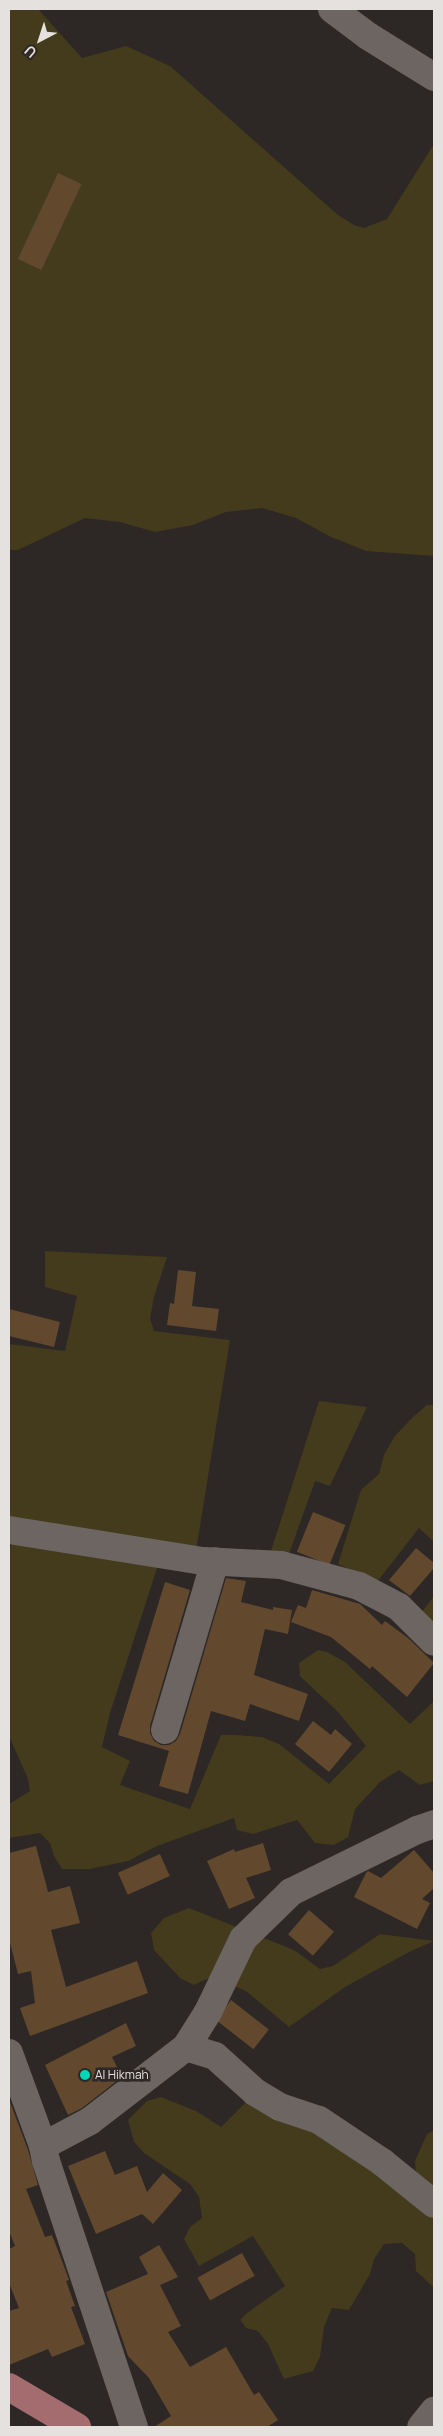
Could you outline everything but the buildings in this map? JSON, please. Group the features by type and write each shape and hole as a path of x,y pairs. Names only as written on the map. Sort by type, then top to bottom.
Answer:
{"main road":[{"path":"9,2387 77,2427"}],"street":[{"path":"332,9 368,36 434,77"},
{"path":"9,1530 215,1561 281,1565 359,1586 399,1607 434,1642"},
{"path":"165,1730 215,1561"},
{"path":"43,2146 90,2121 186,2046 208,2012 243,1939 291,1892 417,1830 434,1824"},
{"path":"186,2046 215,2056 255,2092 280,2107 318,2120 382,2162 434,2204"},
{"path":"9,2053 43,2146 46,2161 134,2427"},
{"path":"421,2427 434,2411"}],"shaded area":[{"path":"9,9 38,9 82,58 126,46 170,66 338,215 354,225 364,228 387,219 434,144 434,556 366,551 331,537 296,518 262,508 226,512 193,525 155,532 120,522 85,518 18,550 9,550"},
{"path":"45,1251 167,1257 154,1297 150,1318 154,1331 230,1340 196,1551 164,1547 110,1713 102,1747 130,1761 120,1785 190,1809 221,1735 262,1737 279,1744 329,1784 366,1746 339,1713 300,1676 299,1663 318,1650 327,1652 345,1662 410,1724 434,1701 434,1781 420,1785 399,1770 380,1782 355,1809 348,1837 334,1845 315,1843 297,1820 253,1834 237,1830 234,1818 157,1846 128,1861 90,1869 62,1869 54,1856 50,1843 40,1833 9,1838 9,1804 30,1791 28,1779 9,1736 9,1556 15,1523 9,1522 9,1344 65,1351 77,1296 45,1287"},
{"path":"319,1401 367,1407 330,1486 315,1481 289,1554 271,1551"},
{"path":"427,1405 434,1405 434,1542 419,1528 377,1582 338,1564 361,1490 379,1474 384,1455 394,1437"},
{"path":"434,1596 434,1631 420,1614"},
{"path":"189,1908 294,1950 320,1969 333,1966 380,1934 434,1941 409,1952 345,1987 289,2027 246,1991 211,1977 194,1985 180,1978 154,1950 151,1933 164,1918"},
{"path":"161,2097 196,2111 221,2127 246,2102 416,2173 415,2161 427,2134 434,2130 434,2288 416,2271 415,2254 402,2243 384,2244 374,2259 370,2274 349,2310 332,2308 324,2327 320,2357 313,2371 284,2379 268,2344 258,2331 246,2328 240,2320 285,2286 253,2236 199,2266 184,2239 190,2227 202,2218 199,2197 190,2184 144,2153 134,2142 128,2120 147,2101"}],"place":[{"name":"Al Hikmah","path":"85,2075"}]}
